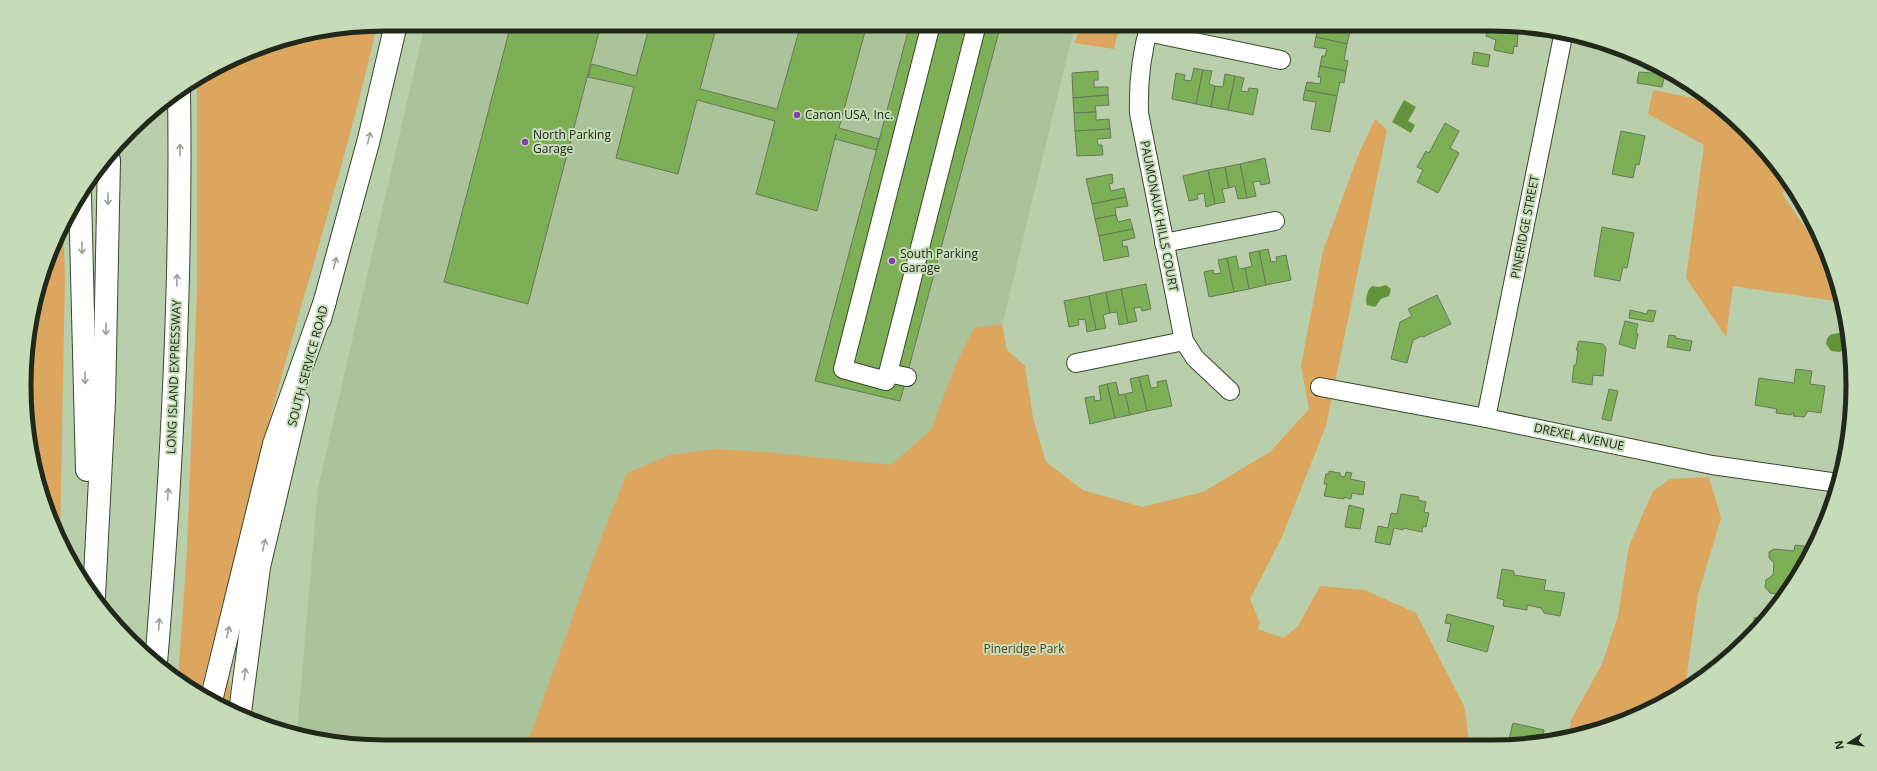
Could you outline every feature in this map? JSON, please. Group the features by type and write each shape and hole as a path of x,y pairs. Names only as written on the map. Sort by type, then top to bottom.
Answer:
{"main road":[{"name":"SOUTH SERVICE ROAD","path":"240,708 259,567 290,434 369,139 394,31"},
{"name":"LONG ISLAND EXPRESSWAY","path":"157,656 175,403 180,158 179,98"},
{"path":"94,587 104,401 109,164"},
{"path":"80,205 91,582"},
{"path":"212,695 274,444 325,301"}],"street":[{"path":"929,31 843,369 886,381 975,31"},
{"name":"PAUMONAUK HILLS COURT","path":"1148,31 1140,62 1138,87 1139,113 1184,341 1195,358 1230,391"},
{"path":"1161,31 1281,60"},
{"name":"PINERIDGE STREET","path":"1486,418 1563,38"},
{"path":"1164,243 1275,221"},
{"path":"1076,363 1184,341"},
{"path":"888,373 906,377"},
{"name":"DREXEL AVENUE","path":"1320,387 1486,418 1712,465 1832,482"}],"shaded area":[{"path":"423,31 1073,31 928,632 678,740 386,740 339,737 297,729 318,488"},
{"path":"1404,100 1416,107 1408,121 1415,125 1411,133 1392,122"},
{"path":"1386,285 1391,289 1389,296 1381,299 1375,307 1367,305 1366,300 1370,288 1372,286 1379,287"},
{"path":"1841,329 1844,349 1840,352 1831,351 1826,344 1827,339 1831,335 1839,333"},
{"path":"1754,617 1759,618 1758,619 1753,624"}],"green space":[{"path":"376,31 352,128 266,433 218,627 201,688 178,673 187,550 197,288 197,86 208,78 250,58 294,43 339,34"},
{"path":"1078,31 1118,31 1114,49 1075,43"},
{"path":"1653,90 1700,99 1742,135 1773,170 1784,186 1783,195 1819,250 1836,301 1733,286 1726,337 1686,278 1704,145 1648,114"},
{"name":"Pineridge Park","path":"1375,119 1387,130 1326,426 1282,537 1250,599 1260,623 1258,629 1283,638 1298,626 1320,586 1365,590 1416,613 1465,708 1469,740 529,740 601,538 627,473 670,455 714,449 765,452 891,465 931,430 955,366 974,328 1002,324 1007,350 1025,366 1033,418 1046,462 1083,490 1142,507 1203,492 1270,452 1309,409 1301,366 1323,251 1359,153"},
{"path":"64,238 65,278 60,526 43,477 38,455 34,432 31,386 34,339 38,316 50,272"},
{"path":"1709,477 1721,518 1698,595 1686,681 1669,693 1627,713 1570,731 1571,720 1602,664 1618,616 1629,546 1653,491 1670,479"},
{"path":"229,674 229,703 223,700"}],"building":[{"name":"North Parking Garage","path":"509,31 599,31 528,304 444,282"},
{"name":"Canon USA, Inc.","path":"648,31 715,31 700,89 777,109 799,31 865,31 839,128 879,139 876,150 835,139 836,134 817,211 756,194 775,121 697,100 678,174 616,158 634,87 588,77 592,64 636,76"},
{"name":"South Parking Garage","path":"908,31 999,31 900,401 815,381"},
{"path":"1317,31 1350,31 1347,44 1316,37"},
{"path":"1487,31 1518,33 1517,47 1514,46 1513,54 1494,50 1496,40 1486,36"},
{"path":"1316,37 1347,44 1344,60 1348,61 1346,71 1320,66 1322,56 1325,56 1327,49 1314,47"},
{"path":"1474,52 1490,55 1488,67 1472,64"},
{"path":"1614,53 1626,58 1614,55"},
{"path":"1320,66 1346,71 1344,83 1340,82 1337,96 1305,90 1307,82 1320,84 1321,77 1318,77"},
{"path":"1194,68 1203,70 1196,104 1172,99 1176,73 1185,75 1184,80 1191,81"},
{"path":"1203,70 1212,71 1209,84 1215,86 1211,107 1196,104"},
{"path":"1098,71 1098,80 1094,80 1094,87 1108,87 1108,95 1073,98 1072,73"},
{"path":"1639,72 1660,74 1665,76 1662,87 1637,83"},
{"path":"1225,74 1235,76 1228,110 1211,107 1215,86 1223,87"},
{"path":"1235,76 1244,78 1241,91 1248,92 1249,88 1258,89 1253,115 1228,110"},
{"path":"1305,90 1337,96 1330,132 1311,129 1316,102 1303,100"},
{"path":"1108,95 1109,105 1095,106 1096,112 1074,113 1073,98"},
{"path":"1096,112 1096,120 1109,119 1110,129 1075,131 1074,113"},
{"path":"1445,123 1459,131 1450,148 1459,153 1438,193 1417,182 1423,170 1417,167 1426,151 1429,153"},
{"path":"1110,129 1111,138 1097,139 1098,145 1102,145 1103,155 1077,156 1075,131"},
{"path":"1621,131 1645,136 1639,165 1636,164 1633,178 1612,174"},
{"path":"1265,158 1270,183 1261,185 1260,181 1253,182 1256,196 1247,198 1240,164"},
{"path":"1240,164 1247,198 1238,199 1235,186 1229,188 1225,167"},
{"path":"1225,167 1229,188 1222,189 1225,202 1215,204 1208,170"},
{"path":"1208,170 1215,204 1206,207 1204,193 1197,195 1198,199 1189,201 1183,176"},
{"path":"1112,174 1113,183 1109,184 1111,191 1124,188 1126,197 1092,204 1086,179"},
{"path":"1126,197 1128,206 1115,208 1116,215 1095,219 1092,204"},
{"path":"1116,215 1118,222 1130,219 1133,229 1099,236 1095,219"},
{"path":"1602,227 1634,233 1627,268 1623,267 1620,281 1594,276"},
{"path":"1133,229 1135,238 1122,241 1123,247 1127,246 1129,256 1104,261 1099,236"},
{"path":"1268,249 1271,262 1277,261 1276,257 1286,255 1291,280 1266,285 1259,251"},
{"path":"1259,251 1266,285 1249,289 1245,268 1252,266 1249,253"},
{"path":"1236,256 1239,269 1245,268 1249,289 1234,292 1227,258"},
{"path":"1227,258 1234,292 1209,297 1204,272 1213,270 1214,274 1221,273 1218,260"},
{"path":"1146,284 1151,309 1142,311 1141,307 1134,308 1137,321 1128,323 1121,289"},
{"path":"1121,289 1128,323 1119,325 1117,312 1110,313 1106,292"},
{"path":"1106,292 1110,313 1103,315 1106,328 1096,330 1089,296"},
{"path":"1437,295 1451,324 1413,340 1407,363 1391,359 1400,322 1412,316 1408,309"},
{"path":"1089,296 1096,330 1087,332 1085,319 1078,320 1079,325 1069,327 1064,301"},
{"path":"1630,310 1647,314 1648,310 1656,311 1653,322 1629,318"},
{"path":"1625,321 1638,324 1635,349 1619,344"},
{"path":"1669,335 1676,336 1675,338 1692,341 1690,351 1667,347"},
{"path":"1579,341 1603,344 1606,348 1603,376 1593,375 1592,385 1572,382 1578,350 1576,350"},
{"path":"1796,369 1812,371 1810,384 1825,386 1821,413 1808,411 1804,417 1793,416 1794,413 1791,415 1776,413 1777,409 1755,405 1759,378 1794,383"},
{"path":"1148,375 1151,388 1158,387 1157,382 1166,380 1172,406 1147,411 1139,377"},
{"path":"1139,377 1147,411 1130,415 1125,394 1133,392 1130,379"},
{"path":"1116,382 1119,395 1125,394 1130,415 1115,418 1107,384"},
{"path":"1107,384 1115,418 1090,424 1085,398 1094,396 1095,401 1101,400 1099,386"},
{"path":"1609,389 1618,391 1611,421 1602,419"},
{"path":"1329,471 1340,473 1340,476 1345,477 1346,472 1352,473 1350,479 1365,482 1363,495 1352,493 1351,499 1344,497 1344,499 1324,496 1327,484 1324,484 1326,474 1329,474"},
{"path":"1401,494 1419,497 1418,500 1426,502 1424,512 1429,513 1426,527 1423,526 1422,532 1403,528 1403,530 1394,528 1390,545 1375,542 1378,526 1388,528 1391,513 1397,514"},
{"path":"1349,505 1364,509 1360,529 1345,527"},
{"path":"1795,545 1807,546 1799,563 1779,592 1777,594 1770,593 1765,587 1766,580 1773,575 1774,563 1769,558 1769,552 1774,549 1794,551"},
{"path":"1502,569 1514,571 1514,575 1546,580 1544,590 1565,593 1560,616 1544,613 1541,608 1527,605 1527,610 1503,606 1504,600 1497,598"},
{"path":"1447,614 1494,626 1487,652 1447,641 1451,624 1445,623"},
{"path":"1513,723 1544,730 1543,736 1509,739"}],"place":[{"name":"Canon USA, Inc.","path":"797,115"},
{"name":"North Parking Garage","path":"525,142"},
{"name":"South Parking Garage","path":"892,261"}]}
